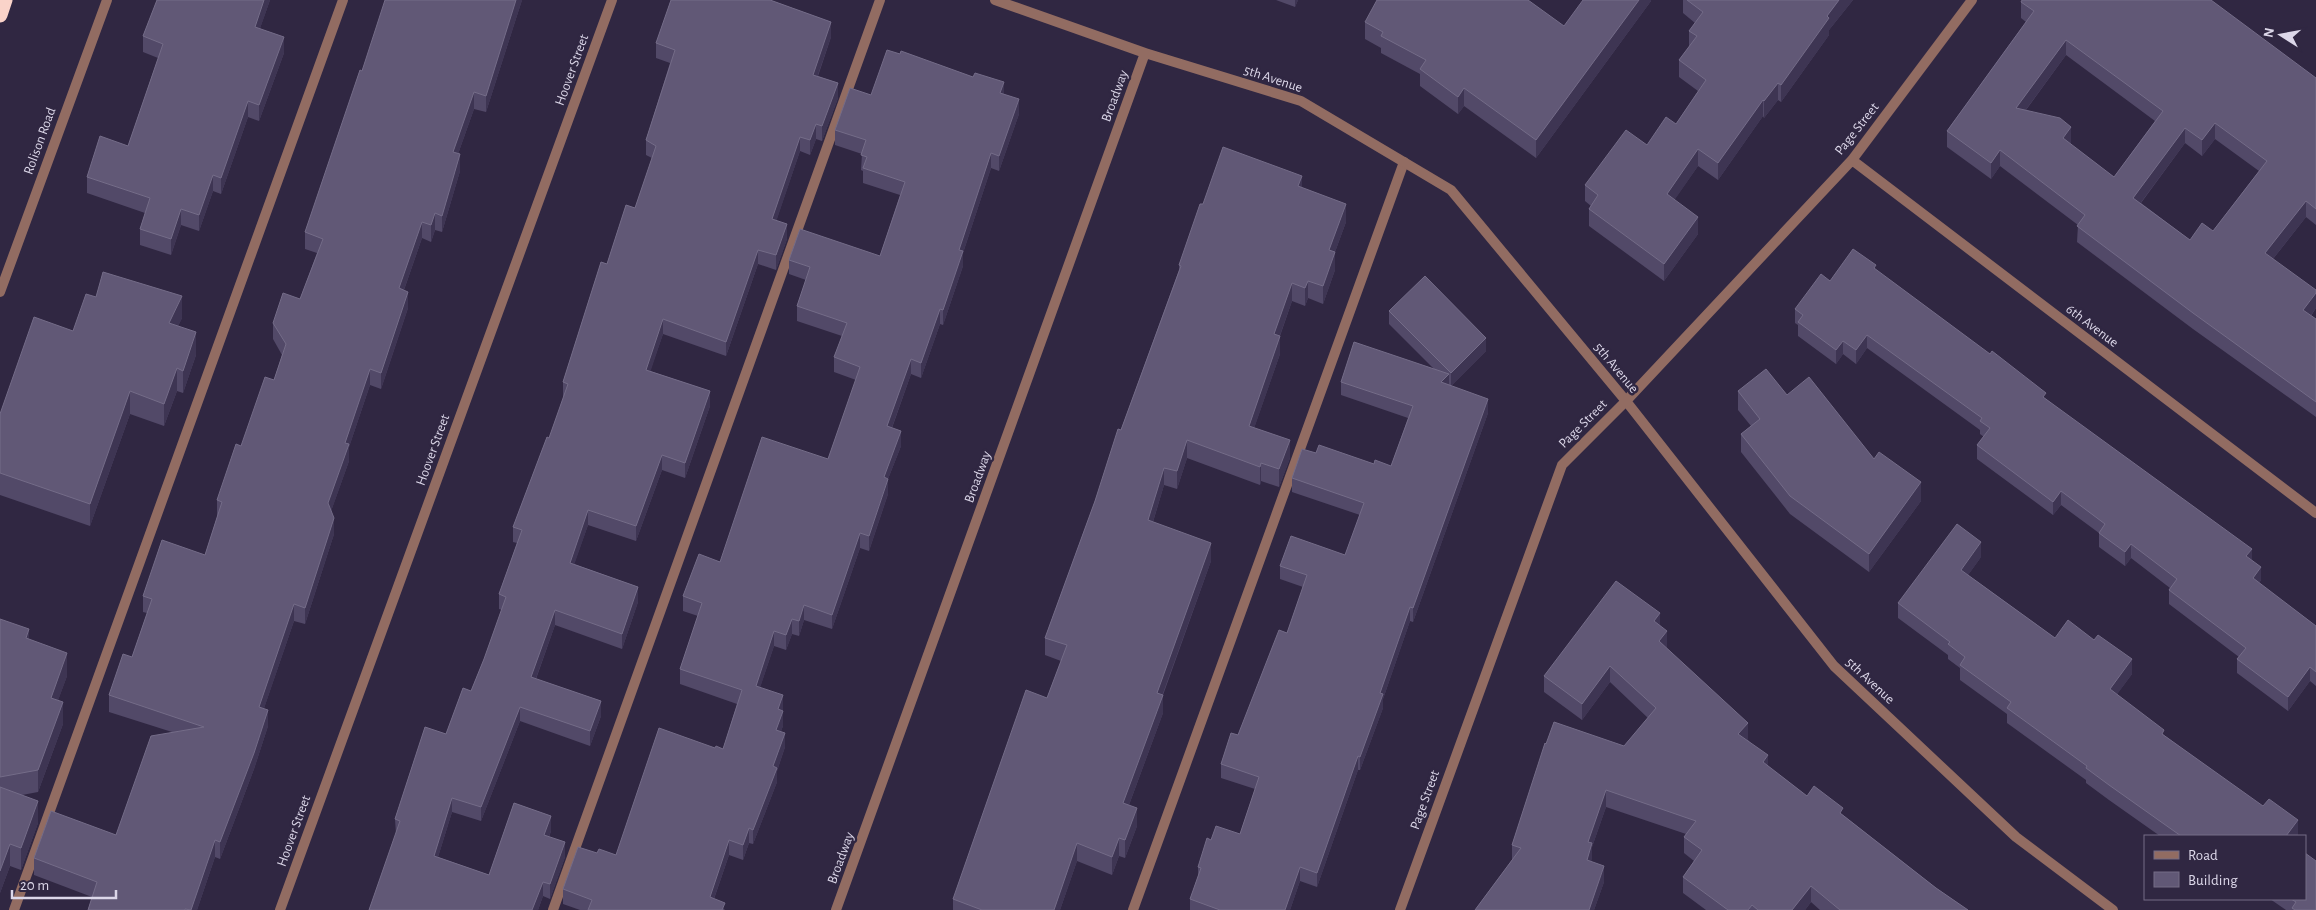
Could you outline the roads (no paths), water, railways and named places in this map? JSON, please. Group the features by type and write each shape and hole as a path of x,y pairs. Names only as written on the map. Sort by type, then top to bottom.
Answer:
{"highway":[{"path":"0,14 5,0"}],"street":[{"name":"Rolison Road","path":"0,292 107,0"},
{"path":"14,910 343,0"},
{"name":"Hoover Street","path":"280,910 612,0"},
{"path":"553,910 880,0"},
{"name":"5th Avenue","path":"995,0 1145,53 1301,101 1451,190 1626,401 1834,666 2016,837 2112,910"},
{"name":"Page Street","path":"1400,910 1562,464 1626,401 1852,160 1972,0"},
{"name":"Broadway","path":"836,910 1145,53"},
{"name":"6th Avenue","path":"1852,160 2316,513"},
{"path":"1132,910 1404,162"}]}
